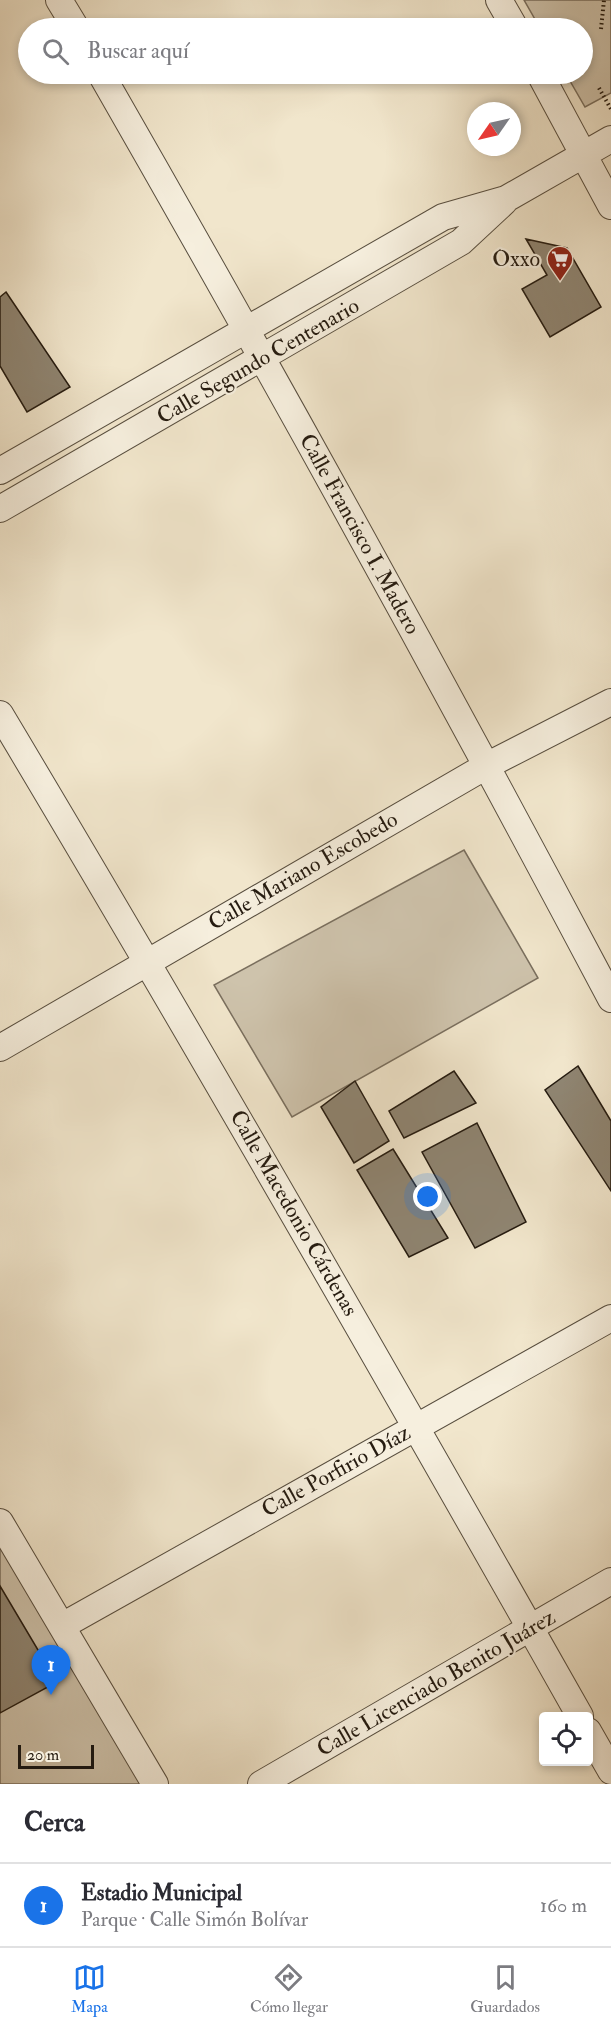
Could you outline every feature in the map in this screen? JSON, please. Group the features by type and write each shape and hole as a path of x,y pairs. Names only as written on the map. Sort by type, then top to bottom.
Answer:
{"street":[{"path":"59,0 69,18"},
{"path":"499,0 509,18"},
{"name":"Calle Francisco I. Madero","path":"107,84 264,358 488,765 611,999"},
{"path":"545,84 611,206"},
{"name":"Calle Segundo Centenario","path":"0,471 443,217 506,199 611,140"},
{"name":"Calle Segundo Centenario","path":"0,509 461,242 506,199"},
{"name":"Calle Mariano Escobedo","path":"0,1048 488,765 611,702"},
{"name":"Calle Macedonio Cárdenas","path":"0,714 148,961 417,1426 578,1712"},
{"name":"Calle Porfirio Díaz","path":"62,1626 611,1318"},
{"path":"0,1522 155,1784"},
{"name":"Calle Licenciado Benito Juárez","path":"261,1784 611,1581"},
{"path":"593,1740 611,1771"}],"path":[{"path":"601,28 604,0"},
{"path":"599,88 611,109"}],"shaded area":[{"path":"524,0 611,0 611,93 585,107 572,84 593,84 593,18 534,18"},
{"path":"464,850 538,978 292,1117 214,985"},
{"path":"0,1522 155,1784 0,1784"}],"building":[{"name":"Oxxo","path":"526,239 567,248 601,307 550,337 522,289 547,275"},
{"path":"6,292 70,387 27,412 0,366 0,297"},
{"path":"578,1066 611,1121 611,1191 545,1090"},
{"path":"454,1071 476,1103 404,1138 389,1111"},
{"path":"355,1081 389,1141 354,1163 321,1107"},
{"path":"477,1123 526,1222 475,1248 422,1152"},
{"path":"393,1149 448,1238 409,1257 357,1170"},
{"path":"0,1586 57,1682 0,1713"}],"place":[{"name":"Oxxo","path":"560,282"},
{"name":"Estadio Municipal","path":"51,1695"}]}
